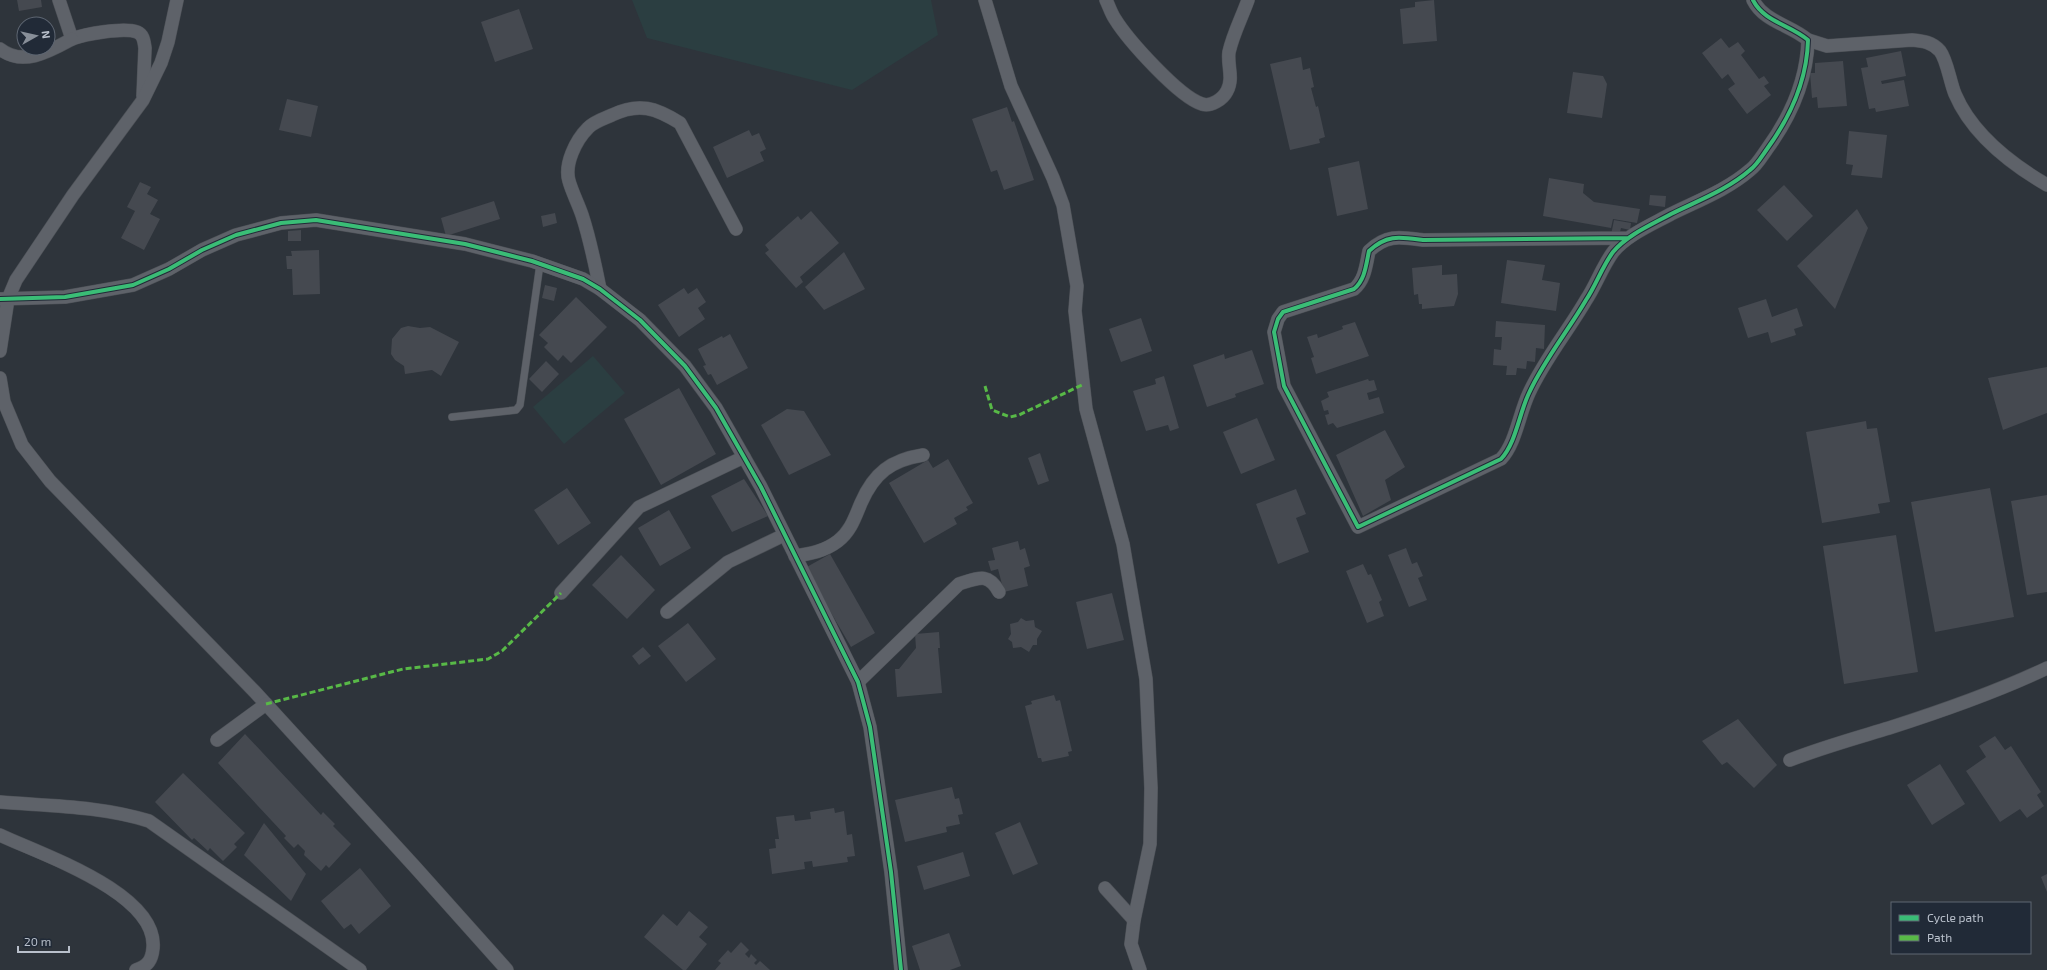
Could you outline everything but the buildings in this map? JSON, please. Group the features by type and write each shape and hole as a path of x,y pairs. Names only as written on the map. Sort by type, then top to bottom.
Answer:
{"street":[{"path":"59,0 72,39"},
{"path":"0,351 4,299 46,234 143,100 164,56 177,0"},
{"path":"985,0 1011,86 1053,178 1063,205 1077,286 1075,311 1086,409 1123,544 1146,679 1151,788 1150,844 1134,920 1131,944 1140,970"},
{"path":"1106,0 1115,19 1160,73 1192,100 1203,105 1212,104 1221,99 1227,91 1231,77 1229,52 1248,0"},
{"path":"1753,0 1756,7 1772,20 1802,34 1808,40 1827,46 1912,40 1925,41 1933,45 1940,52 1955,95 1972,122 1993,146 2032,176 2047,185"},
{"path":"0,49 8,55 32,57 54,49 72,39 100,32 136,32 141,35 144,40 145,48 143,100"},
{"path":"1628,238 1423,240 1398,237 1386,239 1369,251 1364,275 1360,284 1354,289 1283,312 1278,319 1274,332 1284,386 1358,527 1492,464 1508,451 1529,391 1587,300 1613,252 1628,238 1721,189 1751,170 1792,110 1799,92 1806,62 1808,40"},
{"path":"600,289 582,214 568,179 569,163 576,144 588,127 613,114 626,109 646,107 664,112 680,123 736,229"},
{"path":"4,299 65,297 133,285 169,269 202,250 236,235 281,224 316,220 465,244 540,264 583,279 600,289 640,320 685,366 716,408 795,556 858,682 870,727 891,872 901,970"},
{"path":"0,378 4,402 22,445 50,481 266,704 415,867 506,970"},
{"path":"795,556 818,552 838,541 853,523 871,482 887,466 907,457 923,455"},
{"path":"561,593 640,506 744,458"},
{"path":"667,612 728,562 784,535"},
{"path":"858,682 959,584 977,578 986,578 994,583 999,592"},
{"path":"1790,760 1844,740 1897,725 2020,681 2047,668"},
{"path":"217,740 266,704"},
{"path":"0,802 125,813 149,821 360,970"},
{"path":"0,835 55,858 96,880 129,902 149,924 154,943 150,961 144,967 136,970"},
{"path":"1105,888 1134,920"}],"lane":[{"path":"452,417 516,410 520,405 540,264"}],"shaded area":[{"path":"632,0 931,0 938,35 852,90 647,38"},
{"path":"593,356 625,393 564,444 533,407"}],"marked path":[{"path":"985,386 992,410 1010,417 1019,415 1084,384"},
{"path":"266,704 403,669 488,659 502,651 561,593"}],"cycle path":[{"path":"1628,238 1388,239 1369,251 1363,277 1354,289 1283,312 1278,319 1274,332 1284,386 1358,527 1501,459 1510,445 1529,393 1535,381 1590,294 1613,252 1625,240 1640,231 1671,214 1712,195 1732,183 1753,168 1759,160 1776,137 1796,98 1805,70 1808,40 1764,13 1753,0"},
{"path":"0,299 65,297 133,285 169,269 202,250 236,235 281,223 316,220 465,244 532,261 583,279 600,289 640,320 685,366 716,408 761,487 858,682 870,727 891,872 901,970"}]}
